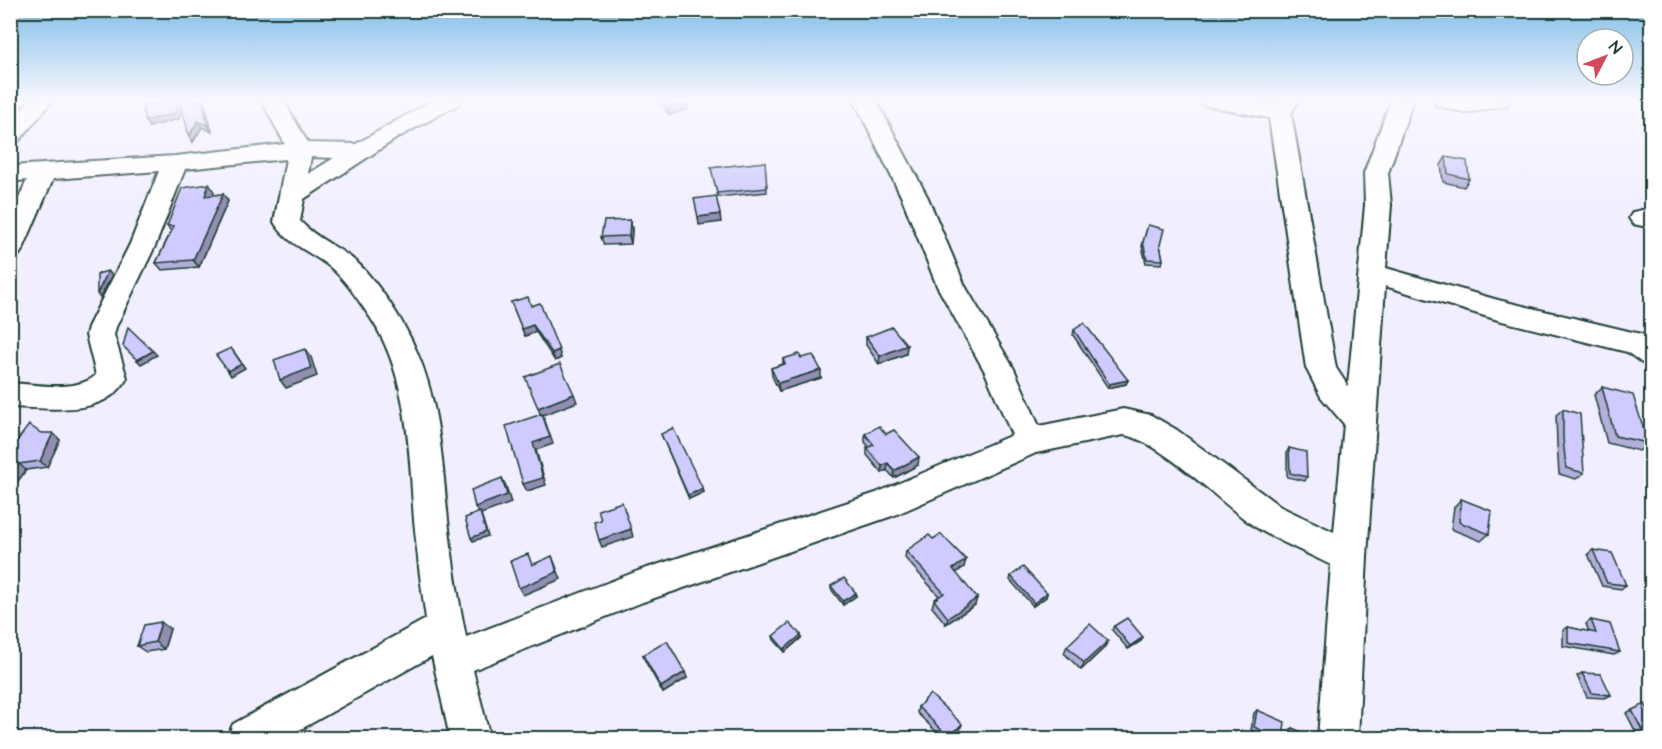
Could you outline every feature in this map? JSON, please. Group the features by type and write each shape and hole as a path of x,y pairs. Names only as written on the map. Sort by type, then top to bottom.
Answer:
{"street":[{"path":"292,135 300,150 287,222 302,240 339,260 388,322 406,361 421,409 435,552 449,644 470,738"},
{"path":"292,195 386,135"},
{"path":"883,135 915,198 951,286 975,332 999,369 1030,441"},
{"path":"1288,135 1321,368 1332,389 1360,420"},
{"path":"1338,738 1349,557 1378,205 1376,173 1390,135"},
{"path":"10,174 175,163 300,150 364,151"},
{"path":"10,395 89,395 108,385 112,378 100,335 102,327 143,244 175,163"},
{"path":"10,249 43,173"},
{"path":"1372,273 1498,310 1635,343 1652,355"},
{"path":"247,738 449,644 638,587 884,505 964,472 1030,441 1123,422 1140,424 1166,439 1269,517 1349,557"}],"building":[{"path":"1446,157 1467,161 1469,179 1448,174"},
{"path":"765,162 767,188 717,193 711,168"},
{"path":"209,184 205,196 223,194 193,260 156,263 174,226 167,226 182,188"},
{"path":"716,196 720,214 698,217 694,199"},
{"path":"630,220 629,236 601,237 604,221"},
{"path":"1148,225 1164,229 1160,245 1163,260 1147,259 1143,242"},
{"path":"108,271 97,294 97,274"},
{"path":"528,297 531,306 540,303 559,350 552,353 533,325 522,329 511,302"},
{"path":"1084,323 1128,380 1109,384 1074,330"},
{"path":"128,327 153,351 137,360 123,346"},
{"path":"892,327 907,345 880,356 866,337"},
{"path":"231,348 242,364 228,371 216,355"},
{"path":"305,349 311,368 280,380 274,360"},
{"path":"799,354 801,358 813,355 821,370 778,383 771,368 785,364 783,359"},
{"path":"560,364 574,394 538,408 525,377"},
{"path":"1602,387 1633,395 1648,443 1615,436"},
{"path":"1563,409 1580,414 1584,473 1566,468"},
{"path":"542,414 550,437 533,443 543,478 523,484 506,426"},
{"path":"29,425 41,433 53,433 40,461 19,464 10,475 10,450"},
{"path":"879,426 886,434 894,430 919,457 894,471 888,463 882,466 867,448 874,445 865,434"},
{"path":"673,428 703,489 688,495 661,434"},
{"path":"1289,448 1306,452 1307,477 1290,473"},
{"path":"502,478 507,495 475,507 471,490"},
{"path":"1461,499 1492,511 1489,534 1459,522"},
{"path":"622,502 631,529 599,540 594,522 601,520 598,510"},
{"path":"480,512 486,532 471,538 465,518"},
{"path":"941,534 966,560 953,569 977,598 948,618 934,600 944,593 906,551 929,535 933,539"},
{"path":"1593,550 1612,553 1626,585 1607,583"},
{"path":"528,554 532,565 552,556 557,572 519,588 510,561"},
{"path":"1023,567 1047,593 1034,603 1011,576"},
{"path":"844,578 856,593 843,601 831,586"},
{"path":"1127,618 1143,637 1130,646 1114,626"},
{"path":"1591,620 1610,624 1620,652 1568,643 1568,627 1596,633"},
{"path":"161,622 155,642 137,646 144,625"},
{"path":"789,623 801,635 784,649 773,636"},
{"path":"1090,624 1108,641 1084,663 1067,646"},
{"path":"667,641 685,672 661,687 643,655"},
{"path":"1582,673 1601,674 1611,695 1592,693"},
{"path":"930,694 962,724 949,737 918,707"},
{"path":"1645,704 1652,717 1652,738 1646,738 1632,710"},
{"path":"1257,710 1285,722 1283,738 1254,727"},
{"path":"1292,728 1315,738 1290,738"}]}
